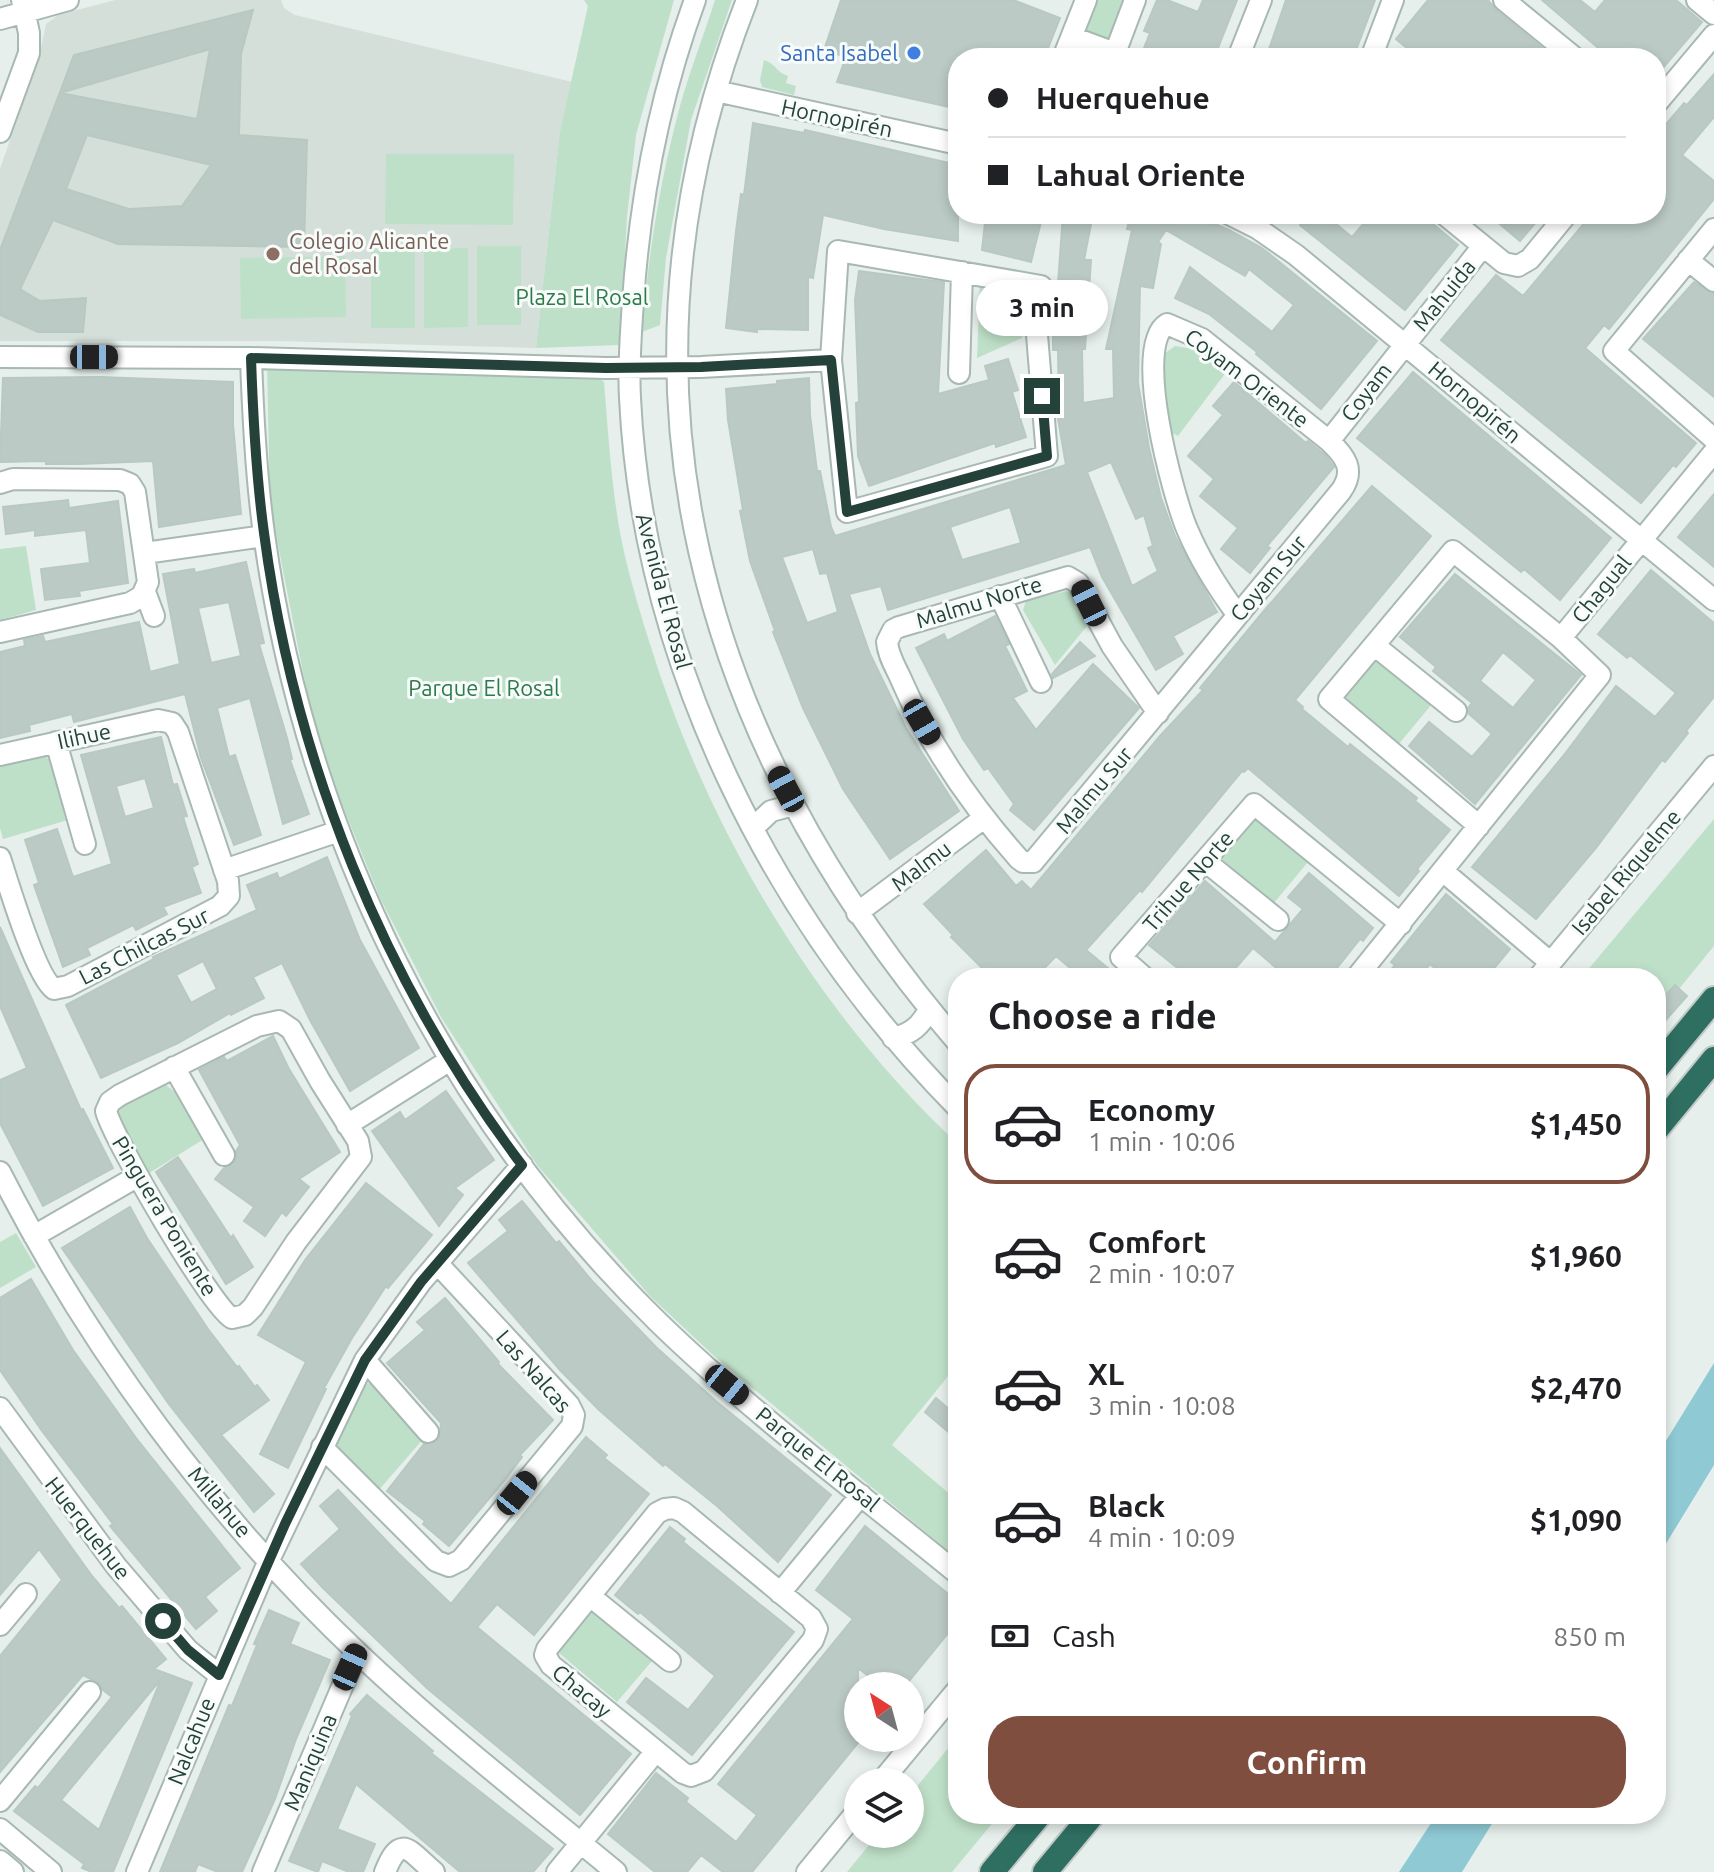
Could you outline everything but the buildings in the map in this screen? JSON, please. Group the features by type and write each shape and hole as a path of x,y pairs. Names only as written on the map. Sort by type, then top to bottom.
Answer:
{"highway":[{"path":"1666,1057 1714,999"},
{"path":"1666,1118 1714,1059"},
{"path":"992,1872 1032,1824"},
{"path":"1045,1872 1085,1824"}],"street":[{"path":"0,19 24,6 68,0"},
{"name":"Avenida El Rosal","path":"695,0 664,95 650,164 635,275 630,396 638,481 657,582 688,685 753,828 816,935 893,1038 948,1097"},
{"name":"Avenida El Rosal","path":"747,0 716,91 689,199 681,273 678,366 687,498 706,584 725,648 794,805 857,913 948,1031"},
{"path":"1067,48 1086,0"},
{"path":"1117,48 1135,0"},
{"path":"1242,48 1261,0"},
{"path":"1379,48 1393,0"},
{"path":"1504,0 1563,48"},
{"path":"1697,0 1714,14"},
{"path":"0,132 29,53 24,6"},
{"path":"1666,92 1714,35"},
{"path":"1072,37 1102,48"},
{"name":"Hornopirén","path":"716,91 948,142"},
{"name":"Hornopirén","path":"1249,224 1296,255 1714,600"},
{"path":"1456,224 1504,263 1518,266 1530,259 1559,224"},
{"path":"1714,229 1614,351 1714,439"},
{"name":"Mahuida","path":"1404,344 1483,246"},
{"path":"838,251 962,272 1041,286 1037,335 1047,456 847,512 831,360 838,251"},
{"path":"1688,260 1714,281"},
{"path":"959,373 962,272"},
{"name":"Coyam Oriente","path":"1237,614 1199,555 1181,514 1169,471 1153,381 1155,339 1162,326 1177,326 1202,339 1329,441"},
{"name":"Coyam","path":"1329,441 1404,344"},
{"path":"0,357 251,358 631,368 831,360"},
{"name":"Parque El Rosal","path":"251,358 255,448 264,536 296,691 316,764 339,831 394,959 450,1060 522,1165 586,1245 658,1322 727,1385 948,1566"},
{"name":"Coyam Sur","path":"1158,713 1345,485 1348,464 1329,441"},
{"name":"Chagual","path":"1561,638 1714,452"},
{"path":"0,483 13,479 125,481 135,492 148,582 145,592 130,603 0,632"},
{"path":"145,553 264,536"},
{"path":"1364,968 1444,872 1600,675 1561,638 1453,551 1329,699 1479,826"},
{"name":"Malmu Norte","path":"984,818 942,758 887,649 889,636 899,627 1062,577 1074,579 1082,588 1112,646 1158,713"},
{"path":"145,592 154,616"},
{"path":"1000,596 1041,682"},
{"path":"1374,645 1456,711"},
{"name":"Malmu Sur","path":"984,818 1019,859 1028,863 1037,859 1158,713"},
{"name":"Ilihue","path":"0,755 158,720 169,721 178,732 224,870"},
{"path":"56,742 85,844"},
{"name":"Isabel Riquelme","path":"1547,968 1714,766"},
{"name":"Trihue Norte","path":"1134,968 1121,957 1254,804 1401,924"},
{"path":"753,828 771,811 794,805"},
{"name":"Malmu","path":"857,913 984,818"},
{"path":"224,870 339,831"},
{"name":"Las Chilcas Sur","path":"0,858 44,979 54,989 68,986 220,906 229,896 224,870"},
{"path":"1205,861 1278,920"},
{"path":"1444,872 1543,968"},
{"path":"893,1038 918,1027 929,1009"},
{"path":"224,1155 174,1067 265,1023 284,1022 291,1029 347,1125 450,1060"},
{"name":"Pinguera Poniente","path":"174,1067 115,1098 107,1106 106,1115 138,1176 210,1294 227,1316 235,1318 245,1315 253,1307 296,1242 357,1165 361,1151 347,1125"},
{"name":"Nalcahue","path":"137,1872 269,1560 365,1360 437,1263 522,1165"},
{"name":"Millahue","path":"0,1172 66,1293 127,1382 193,1470 269,1560 357,1652 436,1723 616,1872"},
{"path":"34,1236 138,1176"},
{"name":"Las Nalcas","path":"322,1447 436,1561 449,1566 461,1560 574,1423 569,1405 437,1263"},
{"path":"365,1360 428,1432"},
{"name":"Huerquehue","path":"0,1408 116,1566 188,1650 219,1675"},
{"path":"780,1593 861,1495"},
{"name":"Chacay","path":"669,1508 683,1512 780,1593 814,1621 817,1629 813,1640 700,1774 691,1776 683,1773 546,1659 547,1649 657,1513 669,1508"},
{"path":"0,1625 26,1594"},
{"path":"590,1596 670,1661"},
{"name":"Maniquina","path":"263,1872 357,1652"},
{"path":"0,1801 90,1692"},
{"path":"893,1768 948,1701"},
{"path":"557,1872 656,1751"},
{"path":"807,1872 844,1827"},
{"path":"0,1829 51,1872"},
{"path":"385,1872 395,1851 404,1848 434,1872"},
{"path":"0,1861 13,1872"}],"shaded area":[{"name":"Colegio Alicante del Rosal","path":"115,0 281,0 284,8 295,15 572,82 560,131 536,348 275,341 0,341 0,169 39,57 46,24 58,15"}],"green space":[{"name":"Plaza El Rosal","path":"584,0 674,0 636,135 627,217 620,345 536,348 560,131 588,6"},
{"path":"715,0 732,0 691,120 666,258 660,325 642,332 651,247 666,162 684,93"},
{"path":"1095,0 1131,0 1114,43 1083,31"},
{"path":"764,60 788,76 786,83 796,86 794,95 762,87 760,80"},
{"path":"386,154 514,154 513,225 385,224"},
{"path":"477,246 521,246 521,325 477,325"},
{"path":"468,248 468,327 424,328 424,249"},
{"path":"415,249 415,328 371,328 371,250"},
{"path":"345,256 346,317 241,319 240,258"},
{"path":"980,283 1030,293 1022,338 977,358"},
{"path":"1175,346 1199,350 1227,371 1178,436 1167,430 1164,354"},
{"name":"Parque El Rosal","path":"267,364 598,376 604,382 614,491 629,571 650,644 702,781 772,914 813,976 858,1036 906,1092 948,1134 948,1376 892,1445 948,1493 948,1551 713,1355 650,1296 537,1165 441,1017 380,898 337,792 309,703 270,504"},
{"path":"26,546 36,610 0,620 0,549"},
{"path":"1066,591 1074,593 1087,626 1055,665 1023,610 1026,601"},
{"path":"1372,654 1432,704 1398,745 1338,695"},
{"path":"43,754 54,764 68,820 3,839 0,828 0,764"},
{"path":"1255,819 1308,862 1273,904 1220,860"},
{"path":"1714,819 1714,946 1666,1005 1666,968 1589,968"},
{"path":"165,1084 176,1093 204,1139 146,1175 115,1117 117,1107"},
{"path":"16,1233 36,1267 0,1288 0,1242"},
{"path":"375,1384 424,1438 377,1492 336,1447 337,1438 364,1385"},
{"path":"589,1612 595,1613 652,1661 617,1702 559,1653 559,1646"},
{"path":"948,1748 948,1824 992,1824 952,1872 847,1872 867,1848 924,1848 924,1778"}],"water":[{"path":"1714,1363 1714,1465 1666,1544 1666,1441"},
{"path":"1430,1824 1492,1824 1462,1872 1399,1872"}],"place":[{"name":"Santa Isabel","path":"914,53"},
{"name":"Colegio Alicante del Rosal","path":"273,254"}],"route":[{"path":"163,1621 188,1650 219,1675 285,1524 365,1360 421,1282 522,1165 466,1085 394,959 345,846 316,764 286,649 264,536 251,358 606,368 831,360 847,512 1047,456 1042,396"}]}
